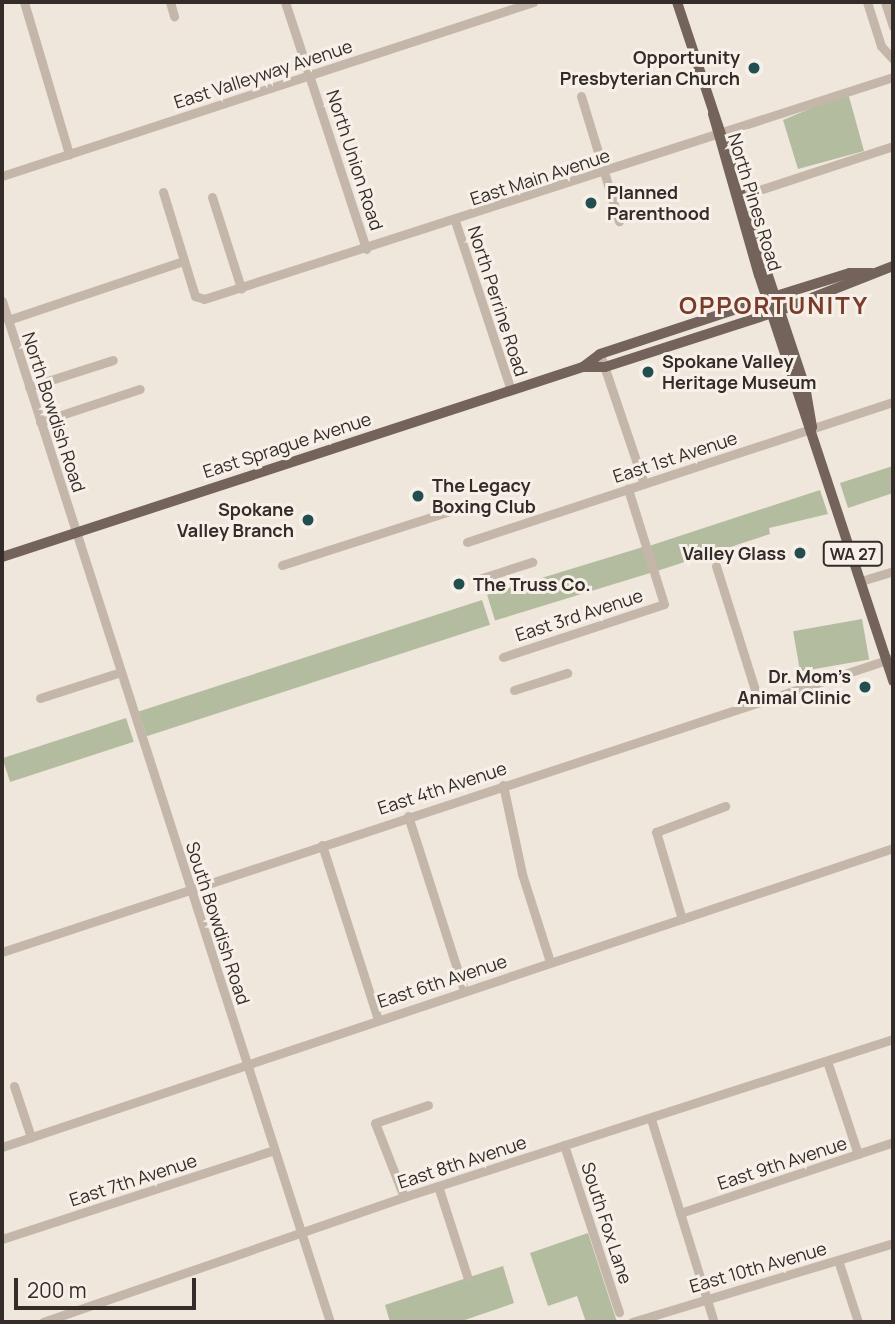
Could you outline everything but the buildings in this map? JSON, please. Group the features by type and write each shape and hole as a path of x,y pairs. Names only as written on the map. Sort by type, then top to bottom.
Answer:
{"main road":[{"name":"North Pines Road","path":"677,2 771,297"},
{"name":"North Pines Road","path":"719,134 744,195 771,297"},
{"name":"East Sprague Avenue","path":"2,557 583,367 605,367 776,312 893,266"},
{"name":"East Sprague Avenue","path":"583,367 600,354 771,297 850,273 874,273"},
{"name":"WA 27","path":"771,297 861,581 890,659 893,681"}],"street":[{"path":"24,2 69,154"},
{"path":"170,2 174,16"},
{"name":"North Union Road","path":"285,2 311,74 366,249"},
{"name":"East Valleyway Avenue","path":"2,176 533,2"},
{"path":"867,2 881,46 893,57"},
{"path":"885,2 893,27"},
{"name":"East Main Avenue","path":"183,261 195,296 241,288 455,222 893,78"},
{"path":"581,96 619,221"},
{"path":"744,195 893,146"},
{"path":"8,320 183,261 163,192"},
{"path":"212,197 241,288"},
{"name":"North Perrine Road","path":"455,222 511,390"},
{"name":"North Bowdish Road","path":"2,301 75,533"},
{"path":"600,354 644,484"},
{"path":"29,387 113,360"},
{"path":"40,422 140,389"},
{"name":"East 1st Avenue","path":"467,542 893,402"},
{"name":"East 3rd Avenue","path":"503,657 664,604 628,489"},
{"path":"282,565 456,509"},
{"name":"South Bowdish Road","path":"75,533 330,1322"},
{"path":"479,579 532,562"},
{"path":"716,566 759,702"},
{"path":"861,581 893,571"},
{"name":"East 4th Avenue","path":"2,952 890,659"},
{"path":"40,698 121,672"},
{"path":"514,690 567,673"},
{"path":"503,785 522,874 550,962"},
{"path":"682,919 656,832 725,806"},
{"path":"408,816 464,990"},
{"path":"322,845 378,1018"},
{"name":"East 6th Avenue","path":"2,1147 378,1018 893,848"},
{"name":"East 8th Avenue","path":"43,1322 301,1235 404,1197 893,1039"},
{"path":"827,1061 858,1154"},
{"path":"14,1086 31,1137"},
{"path":"404,1197 375,1123 428,1105"},
{"path":"650,1119 714,1322"},
{"name":"East 9th Avenue","path":"680,1213 893,1142"},
{"name":"South Fox Lane","path":"564,1145 619,1312"},
{"name":"East 7th Avenue","path":"2,1239 274,1150"},
{"path":"439,1186 467,1276"},
{"name":"East 10th Avenue","path":"632,1322 893,1243"},
{"path":"838,1259 858,1322"}],"green space":[{"path":"848,93 864,151 798,169 783,120"},
{"path":"893,466 893,493 848,508 840,483"},
{"path":"820,490 828,514 769,528 770,534 657,571 649,546"},
{"path":"643,547 651,573 495,620 487,595"},
{"path":"482,600 490,625 147,736 139,712"},
{"path":"862,619 869,659 800,672 793,631"},
{"path":"126,718 134,742 10,782 2,758"},
{"path":"588,1233 617,1322 586,1322 577,1296 548,1306 530,1253"},
{"path":"503,1266 514,1303 459,1322 390,1322 385,1305"}],"place":[{"name":"Opportunity Presbyterian Church","path":"754,68"},
{"name":"Planned Parenthood","path":"591,203"},
{"name":"Spokane Valley Heritage Museum","path":"648,372"},
{"name":"The Legacy Boxing Club","path":"418,496"},
{"name":"Spokane Valley Branch","path":"308,520"},
{"name":"Valley Glass","path":"800,553"},
{"name":"The Truss Co.","path":"459,584"},
{"name":"Dr. Mom’s Animal Clinic","path":"865,687"}],"district":[{"name":"OPPORTUNITY","path":"774,305"}]}
